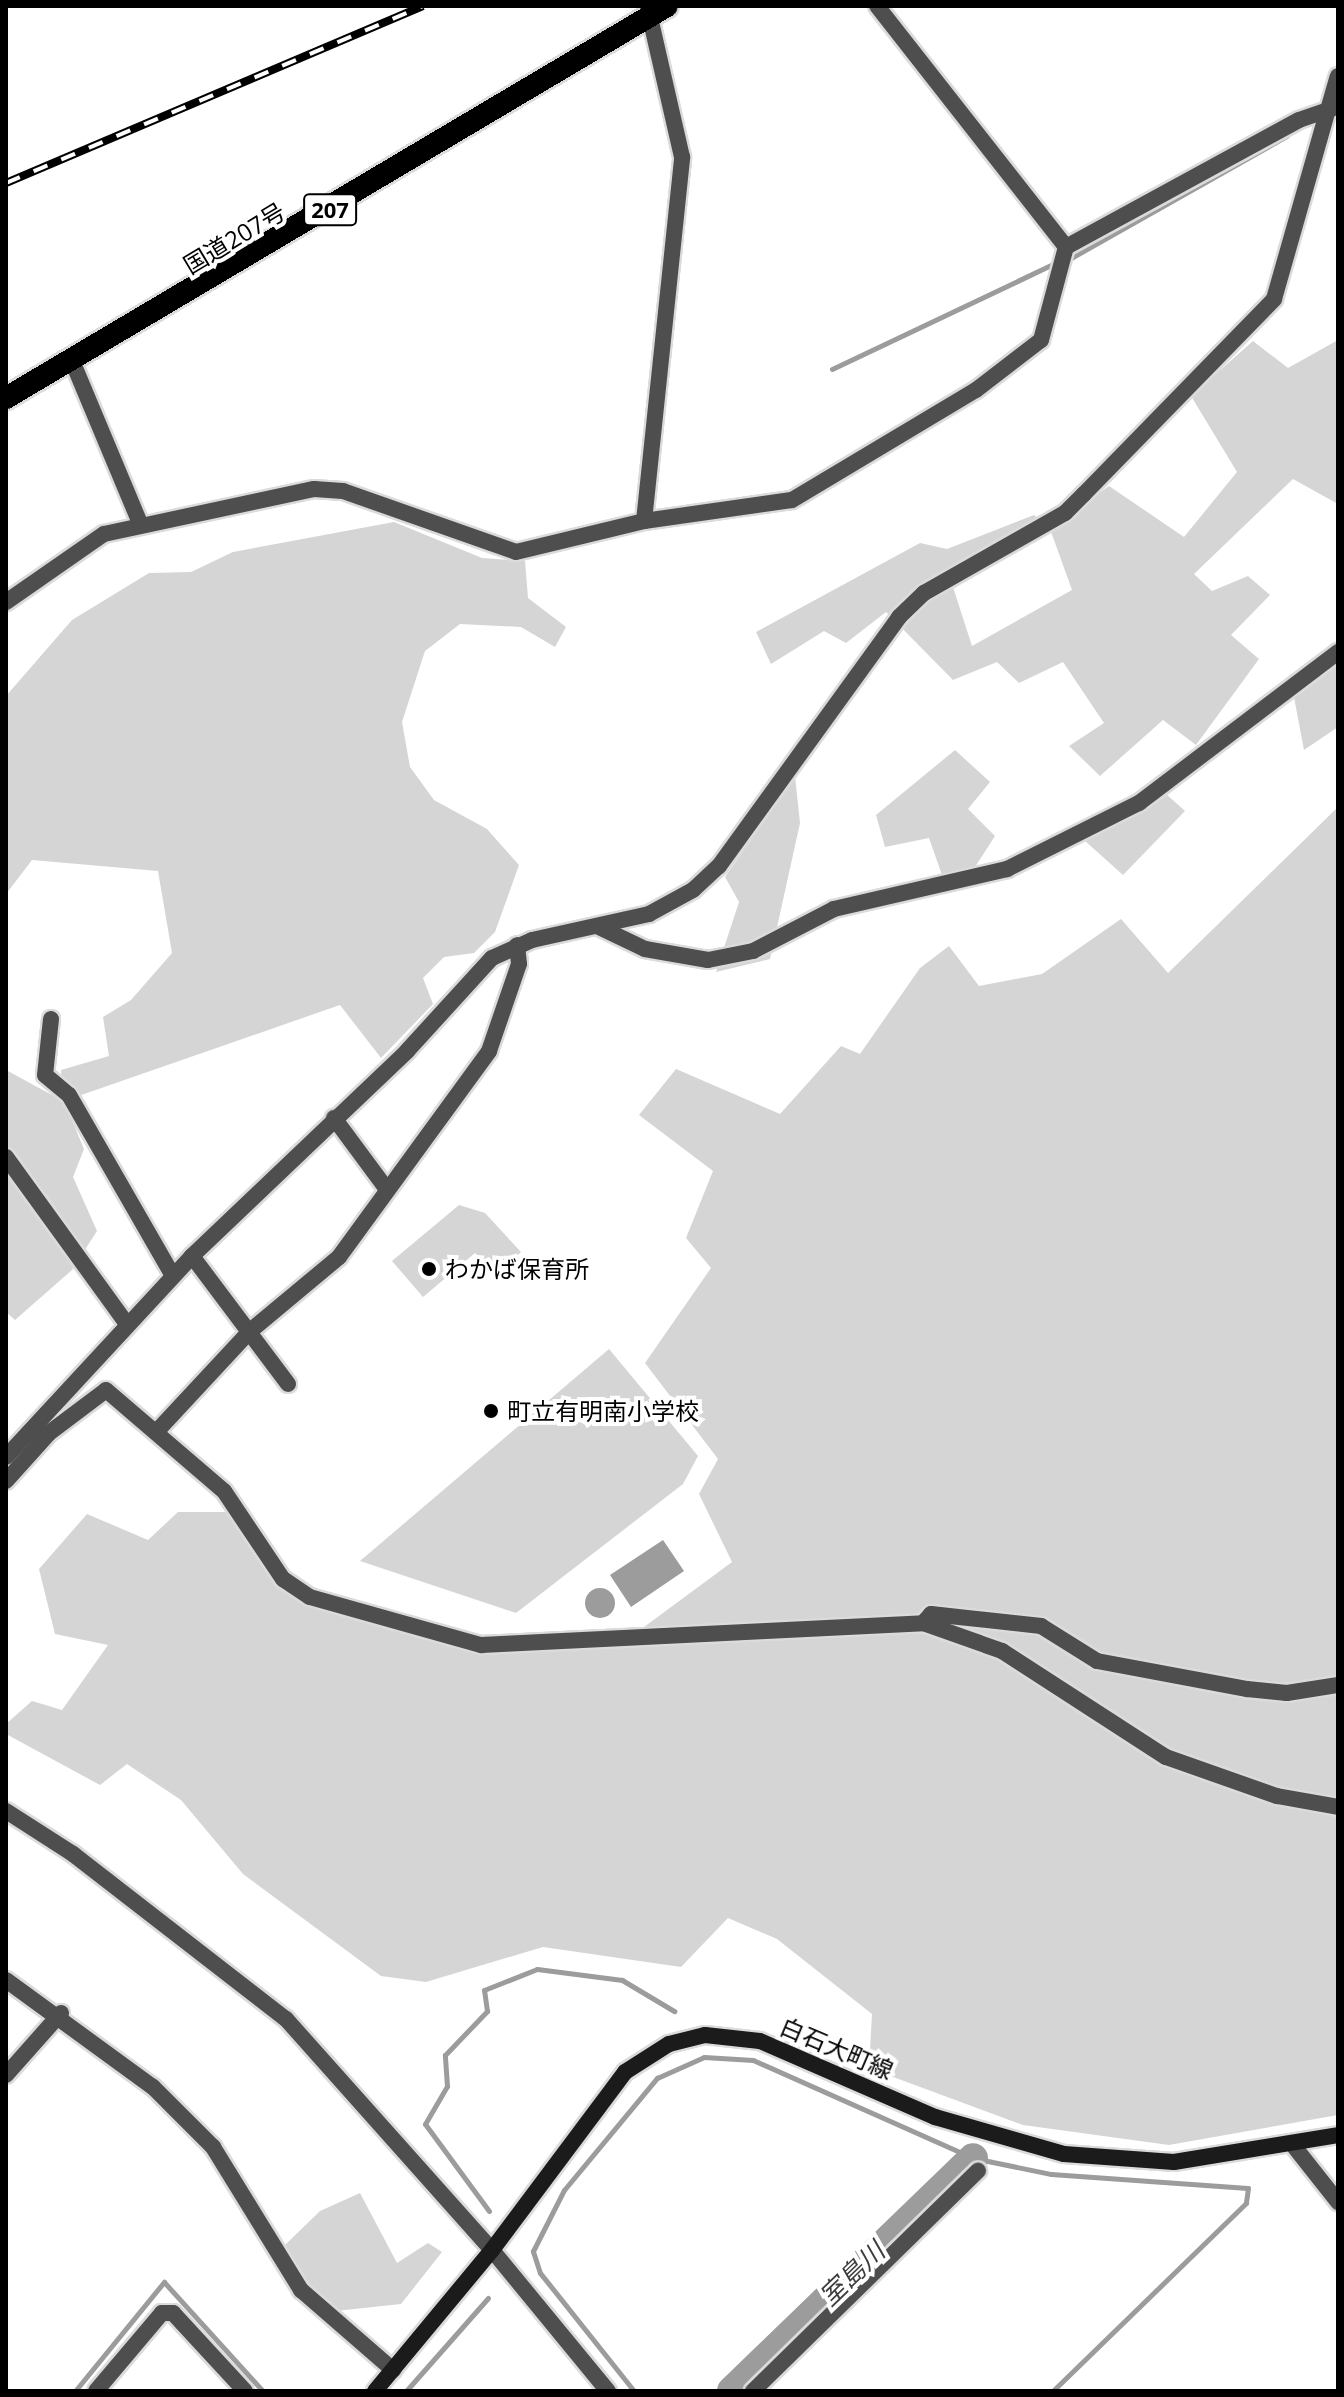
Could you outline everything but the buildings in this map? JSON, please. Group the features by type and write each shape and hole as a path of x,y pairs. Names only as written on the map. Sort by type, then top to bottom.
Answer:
{"highway":[{"name":"国道207号","path":"6,398 73,363 659,8"}],"main road":[{"name":"白石大町線","path":"375,2391 492,2250 625,2072 669,2044 705,2035 760,2041 935,2117 1064,2154 1174,2162 1293,2145 1338,2135"}],"street":[{"path":"877,6 1066,247"},
{"path":"644,521 682,157 659,8"},
{"path":"6,1457 192,1256 492,958 517,945 649,914 711,874 899,617 924,593 1065,513 1274,299 1333,108 1338,76"},
{"path":"6,602 62,558 139,521 314,489 354,494 516,552 644,521 792,500 910,434 1041,340 1066,247 1333,108"},
{"path":"73,363 139,521"},
{"path":"599,927 645,949 708,960 753,951 834,909 1007,869 1139,803 1338,652"},
{"path":"158,1430 249,1332 339,1257 385,1187 489,1051 519,964 517,945"},
{"path":"51,1019 45,1075 69,1095 173,1276"},
{"path":"334,1118 385,1187"},
{"path":"6,1157 127,1324"},
{"path":"192,1256 288,1384"},
{"path":"6,1481 93,1393 116,1395 158,1430 239,1508 283,1579 301,1591 481,1645 923,1623 1002,1651 1166,1757 1277,1796 1338,1807"},
{"path":"923,1623 931,1614 1041,1626 1097,1661 1247,1689 1287,1693 1338,1685"},
{"path":"6,1811 73,1854 286,2019 492,2250 608,2391"},
{"path":"6,1980 61,2013 153,2087 213,2147 282,2266 393,2370"},
{"path":"6,2075 61,2013"},
{"path":"1293,2145 1338,2202"},
{"path":"753,2391 978,2171"},
{"path":"96,2391 162,2313 173,2313 245,2391"}],"shaded area":[{"path":"1338,340 1338,504 1293,479 1194,574 1212,591 1248,576 1270,595 1231,635 1259,659 1196,745 1163,720 1100,776 1069,746 1104,723 1063,662 1019,683 997,662 953,680 886,612 846,643 824,631 771,664 756,632 920,543 947,549 1034,515 1050,529 1109,486 1184,537 1237,472 1191,396 1253,341 1288,368","holes":["1050,529 1072,590 972,646 952,584"]},
{"path":"394,522 482,558 525,561 528,598 566,627 555,647 521,627 460,624 425,651 402,722 410,767 434,800 487,829 519,865 495,932 474,953 444,957 423,978 433,1004 381,1058 340,1005 64,1101 84,1149 73,1177 97,1231 72,1270 15,1320 6,1312 6,1070 63,1101 61,1070 109,1056 103,1017 131,1000 172,953 158,871 32,860 6,894 6,696 72,620 149,573 191,572 233,552"},
{"path":"1338,661 1338,727 1304,750 1293,692"},
{"path":"955,750 990,782 968,809 995,836 975,867 942,875 929,838 885,847 876,815"},
{"path":"795,776 800,823 770,959 716,972 739,902 725,877"},
{"path":"1166,794 1185,811 1123,875 1084,840"},
{"path":"1338,807 1338,2115 1169,2145 1023,2125 869,2068 872,2014 777,1939 728,1918 681,1967 543,1947 426,1982 381,1976 243,1874 181,1800 127,1764 100,1785 6,1734 6,1724 32,1701 62,1710 108,1645 55,1634 39,1569 87,1514 148,1540 178,1512 231,1512 288,1575 315,1590 482,1635 640,1630 732,1562 699,1494 718,1459 645,1363 711,1268 686,1238 713,1171 639,1115 676,1069 780,1114 841,1046 860,1054 920,968 949,946 979,986 1042,974 1121,919 1168,973"},
{"path":"459,1205 485,1213 521,1252 496,1275 475,1253 423,1297 392,1261"},
{"path":"609,1349 698,1456 683,1484 516,1613 360,1561"},
{"path":"663,1540 684,1571 631,1607 610,1575"},
{"path":"600,1588 611,1592 615,1603 611,1614 600,1618 589,1614 585,1603 589,1592"},
{"path":"360,2193 397,2263 428,2243 442,2252 401,2304 336,2311 305,2281 285,2245 320,2211"}],"waterway":[{"path":"1071,258 1287,136"},
{"path":"832,369 1055,263"},
{"path":"489,2211 425,2124 447,2086 445,2055 487,2011 484,1990 537,1969 622,1980 674,2011"},
{"path":"634,2391 540,2273 533,2251 564,2190 657,2078 704,2057 753,2060 973,2158 1051,2174 1248,2188 1246,2203 1053,2391"},
{"name":"室島川","path":"732,2391 973,2158"},
{"path":"75,2391 164,2282 263,2391"},
{"path":"406,2391 488,2298"}],"railway":[{"path":"6,183 423,6"}],"place":[{"name":"わかば保育所","path":"429,1269"},
{"name":"町立有明南小学校","path":"491,1411"}]}
